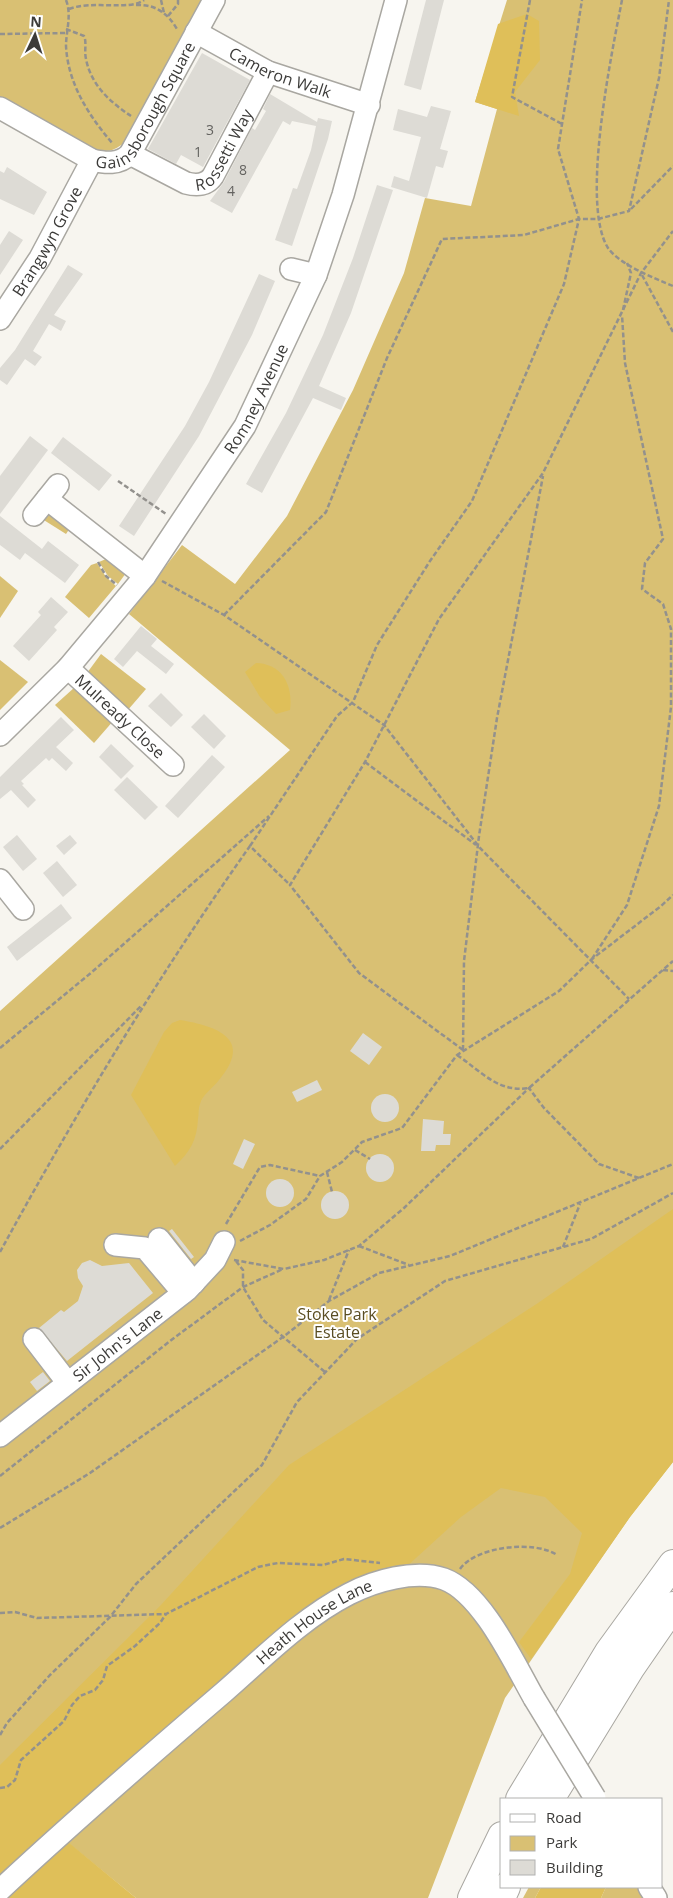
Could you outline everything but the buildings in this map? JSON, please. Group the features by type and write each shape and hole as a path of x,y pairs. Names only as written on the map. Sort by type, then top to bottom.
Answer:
{"highway":[{"path":"521,1798 609,1652 673,1564"},
{"path":"551,1798 630,1666 673,1606"},
{"path":"472,1898 500,1840"}],"street":[{"name":"Gainsborough Square","path":"0,108 92,160 108,163 128,156 214,0"},
{"name":"Romney Avenue","path":"0,735 68,668 152,577 181,523 245,426 316,275 343,195 396,0"},
{"name":"Cameron Walk","path":"196,32 268,72 369,105"},
{"name":"Rossetti Way","path":"128,156 186,183 194,185 207,182 213,176 268,72"},
{"name":"Brangwyn Grove","path":"0,319 40,258 92,160"},
{"path":"291,269 316,275"},
{"path":"46,499 152,577"},
{"name":"Mulready Close","path":"68,668 174,765"},
{"path":"0,880 23,909"},
{"path":"159,1239 189,1288"},
{"path":"115,1245 145,1248 189,1288"},
{"name":"Sir John's Lane","path":"0,1436 189,1288 225,1254"},
{"path":"34,1339 67,1382"},
{"name":"Heath House Lane","path":"0,1890 82,1812 315,1614 362,1588 403,1577 427,1577 448,1581"},
{"path":"448,1581 464,1592 480,1608 595,1798"}],"path":[{"path":"66,0 69,9 66,31 70,66 82,100 94,120 128,156"},
{"path":"136,5 144,0"},
{"path":"161,0 164,13"},
{"path":"168,16 178,4 178,0"},
{"path":"530,0 512,97 562,124"},
{"path":"0,1252 55,1151 147,1000 204,911 337,716 353,702 377,645 430,561 472,501 564,284 579,219 558,149 582,0"},
{"path":"622,0 599,140 598,219 608,248 642,273 673,286"},
{"path":"629,210 659,78 669,0"},
{"path":"69,9 80,4 92,3 151,6 168,16 179,34 184,55"},
{"path":"0,34 78,32 86,39 84,52 87,68 99,88 109,99 145,126"},
{"path":"224,615 326,512 387,358 442,239 524,235 579,219 598,219 629,210 673,166"},
{"path":"290,885 365,762 439,619 543,473 642,273 673,231"},
{"path":"592,959 627,905 659,806 671,707 671,628 663,604 642,588 645,563 663,539 625,363 622,314 631,273 627,263"},
{"path":"642,273 673,332"},
{"path":"463,1050 464,961 480,848 479,836 497,718 543,473"},
{"path":"118,481 181,523"},
{"path":"152,577 224,615 384,725 480,848 592,959 629,999"},
{"path":"365,762 480,848"},
{"path":"0,1048 92,972 273,812"},
{"path":"250,846 290,885 359,973 463,1050"},
{"path":"225,1254 239,1242 270,1226 306,1199 320,1176 342,1162 362,1142 402,1128 457,1055 559,991 592,959 673,895"},
{"path":"0,1476 170,1341 243,1287 284,1269 324,1260 359,1246 404,1208 529,1088 673,961"},
{"path":"663,970 673,971"},
{"path":"0,1149 147,1000"},
{"path":"457,1055 498,1085 515,1090 529,1088"},
{"path":"529,1088 551,1115 599,1164 640,1178"},
{"path":"355,1150 370,1159"},
{"path":"0,1528 90,1473 283,1337 329,1301 379,1273 450,1256 580,1204 673,1164"},
{"path":"320,1176 270,1165 260,1167 222,1232 225,1254 243,1270 243,1287 263,1320 325,1372"},
{"path":"327,1172 332,1192"},
{"path":"0,1735 7,1723 50,1675 110,1617 136,1584 262,1465 297,1402 357,1339 444,1281 591,1239 673,1192"},
{"path":"562,1247 580,1204"},
{"path":"359,1246 411,1266"},
{"path":"329,1301 349,1250"},
{"path":"225,1254 284,1269"},
{"path":"448,1581 464,1563 481,1552 506,1548 529,1548 552,1552 557,1556"},
{"path":"0,1612 15,1612 37,1618 166,1614 258,1568 278,1562 323,1566 344,1560 367,1560 401,1568 403,1577"},
{"path":"0,1788 7,1787 15,1780 21,1760 64,1721 72,1705 80,1696 95,1690 102,1680 107,1666 135,1646 160,1623 166,1614"}],"green space":[{"path":"0,0 203,0 124,143 112,150 101,151 92,148 0,97"},
{"name":"Stoke Park Estate","path":"507,0 673,0 673,1462 630,1517 505,1698 428,1898 136,1898 51,1829 0,1778 0,1011 290,750 129,614 182,545 235,584 287,516 353,390 404,273 425,198 471,206 497,109 475,102"},
{"path":"46,512 72,525 66,534 39,517"},
{"path":"113,556 126,573 118,584 108,576 99,562"},
{"path":"97,563 106,577 116,586 89,618 65,597 91,565"},
{"path":"0,576 18,591 0,618"},
{"path":"101,654 146,689 127,711 87,673"},
{"path":"0,660 28,682 0,710"},
{"path":"75,687 114,720 94,743 55,705"},
{"path":"528,1888 540,1888 535,1898 523,1898"},
{"path":"606,1888 640,1888 646,1898 601,1898"}],"shaded area":[{"path":"527,14 539,21 540,60 515,92 519,116 475,102 498,24"},
{"path":"256,663 273,667 284,678 290,693 290,710 276,714 260,697 245,672"},
{"path":"180,1020 207,1026 218,1031 232,1045 233,1054 229,1066 201,1101 194,1139 189,1151 175,1166 131,1095 164,1032 172,1023"},
{"path":"673,1209 673,1462 630,1517 531,1659 519,1642 570,1574 582,1533 545,1497 501,1488 461,1517 405,1568 337,1595 51,1828 136,1898 0,1898 0,1765 160,1606 289,1465 538,1303"},
{"path":"540,1888 606,1888 601,1898 535,1898"}]}
